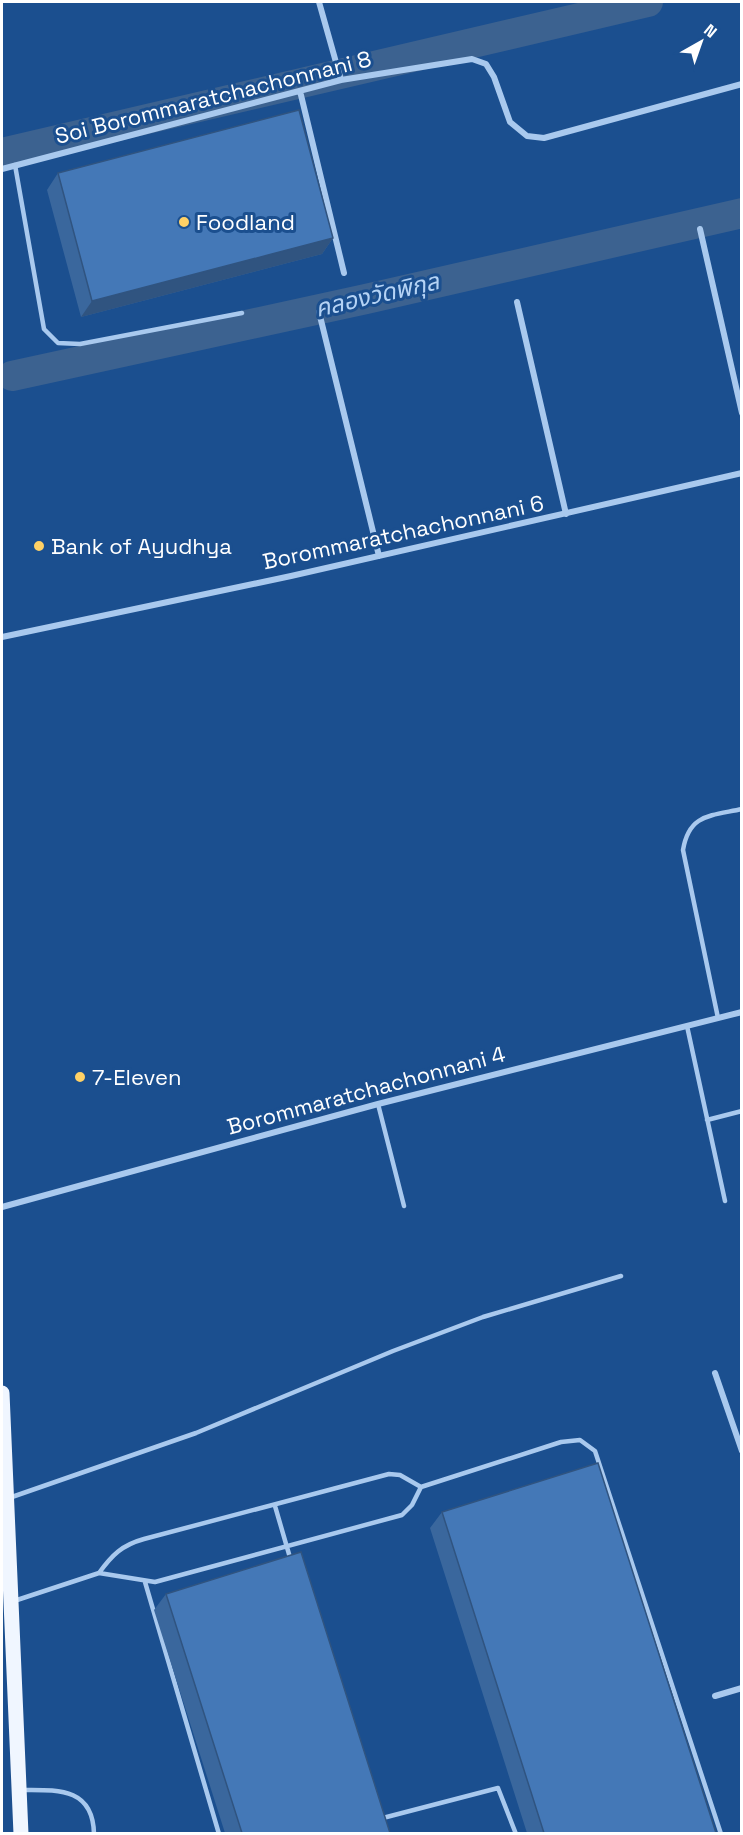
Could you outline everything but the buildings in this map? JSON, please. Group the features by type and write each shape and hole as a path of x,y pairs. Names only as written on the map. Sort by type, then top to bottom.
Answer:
{"main road":[{"path":"2,1393 21,1833"}],"street":[{"path":"320,2 341,80"},
{"name":"Soi Borommaratchachonnani 8","path":"2,169 341,80 472,59 486,64 490,70 510,122 527,136 544,138 741,84"},
{"path":"300,91 344,273"},
{"path":"700,229 741,413"},
{"path":"517,303 566,514"},
{"path":"319,312 379,556"},
{"name":"Borommaratchachonnani 6","path":"2,637 379,556 741,473"},
{"name":"Borommaratchachonnani 4","path":"2,1207 378,1104 741,1012"},
{"path":"715,1373 741,1451"},
{"path":"715,1696 741,1688"}],"lane":[{"path":"15,165 44,329 58,343 80,344 242,313"},
{"path":"718,1018 683,850 686,833 692,824 705,817 741,809"},
{"path":"687,1026 725,1201"},
{"path":"378,1104 404,1206"},
{"path":"707,1120 741,1111"},
{"path":"6,1499 196,1433 393,1351 483,1317 621,1276"},
{"path":"11,1602 99,1573 155,1582 402,1515 412,1504 421,1487 568,1440 580,1440 592,1446 721,1833"},
{"path":"99,1573 114,1553 128,1543 275,1506 388,1474 400,1475 421,1487"},
{"path":"275,1506 293,1569"},
{"path":"145,1582 219,1833"},
{"path":"376,1820 498,1788 516,1833"},
{"path":"19,1790 63,1790 78,1797 90,1812 94,1833"},
{"path":"372,1808 379,1827"}],"waterway":[{"path":"2,153 648,2"},
{"name":"คลองวัดพิกุล","path":"12,376 366,299 742,213"}],"place":[{"name":"Foodland","path":"184,222"},
{"name":"Bank of Ayudhya","path":"39,546"},
{"name":"7-Eleven","path":"80,1077"}]}
